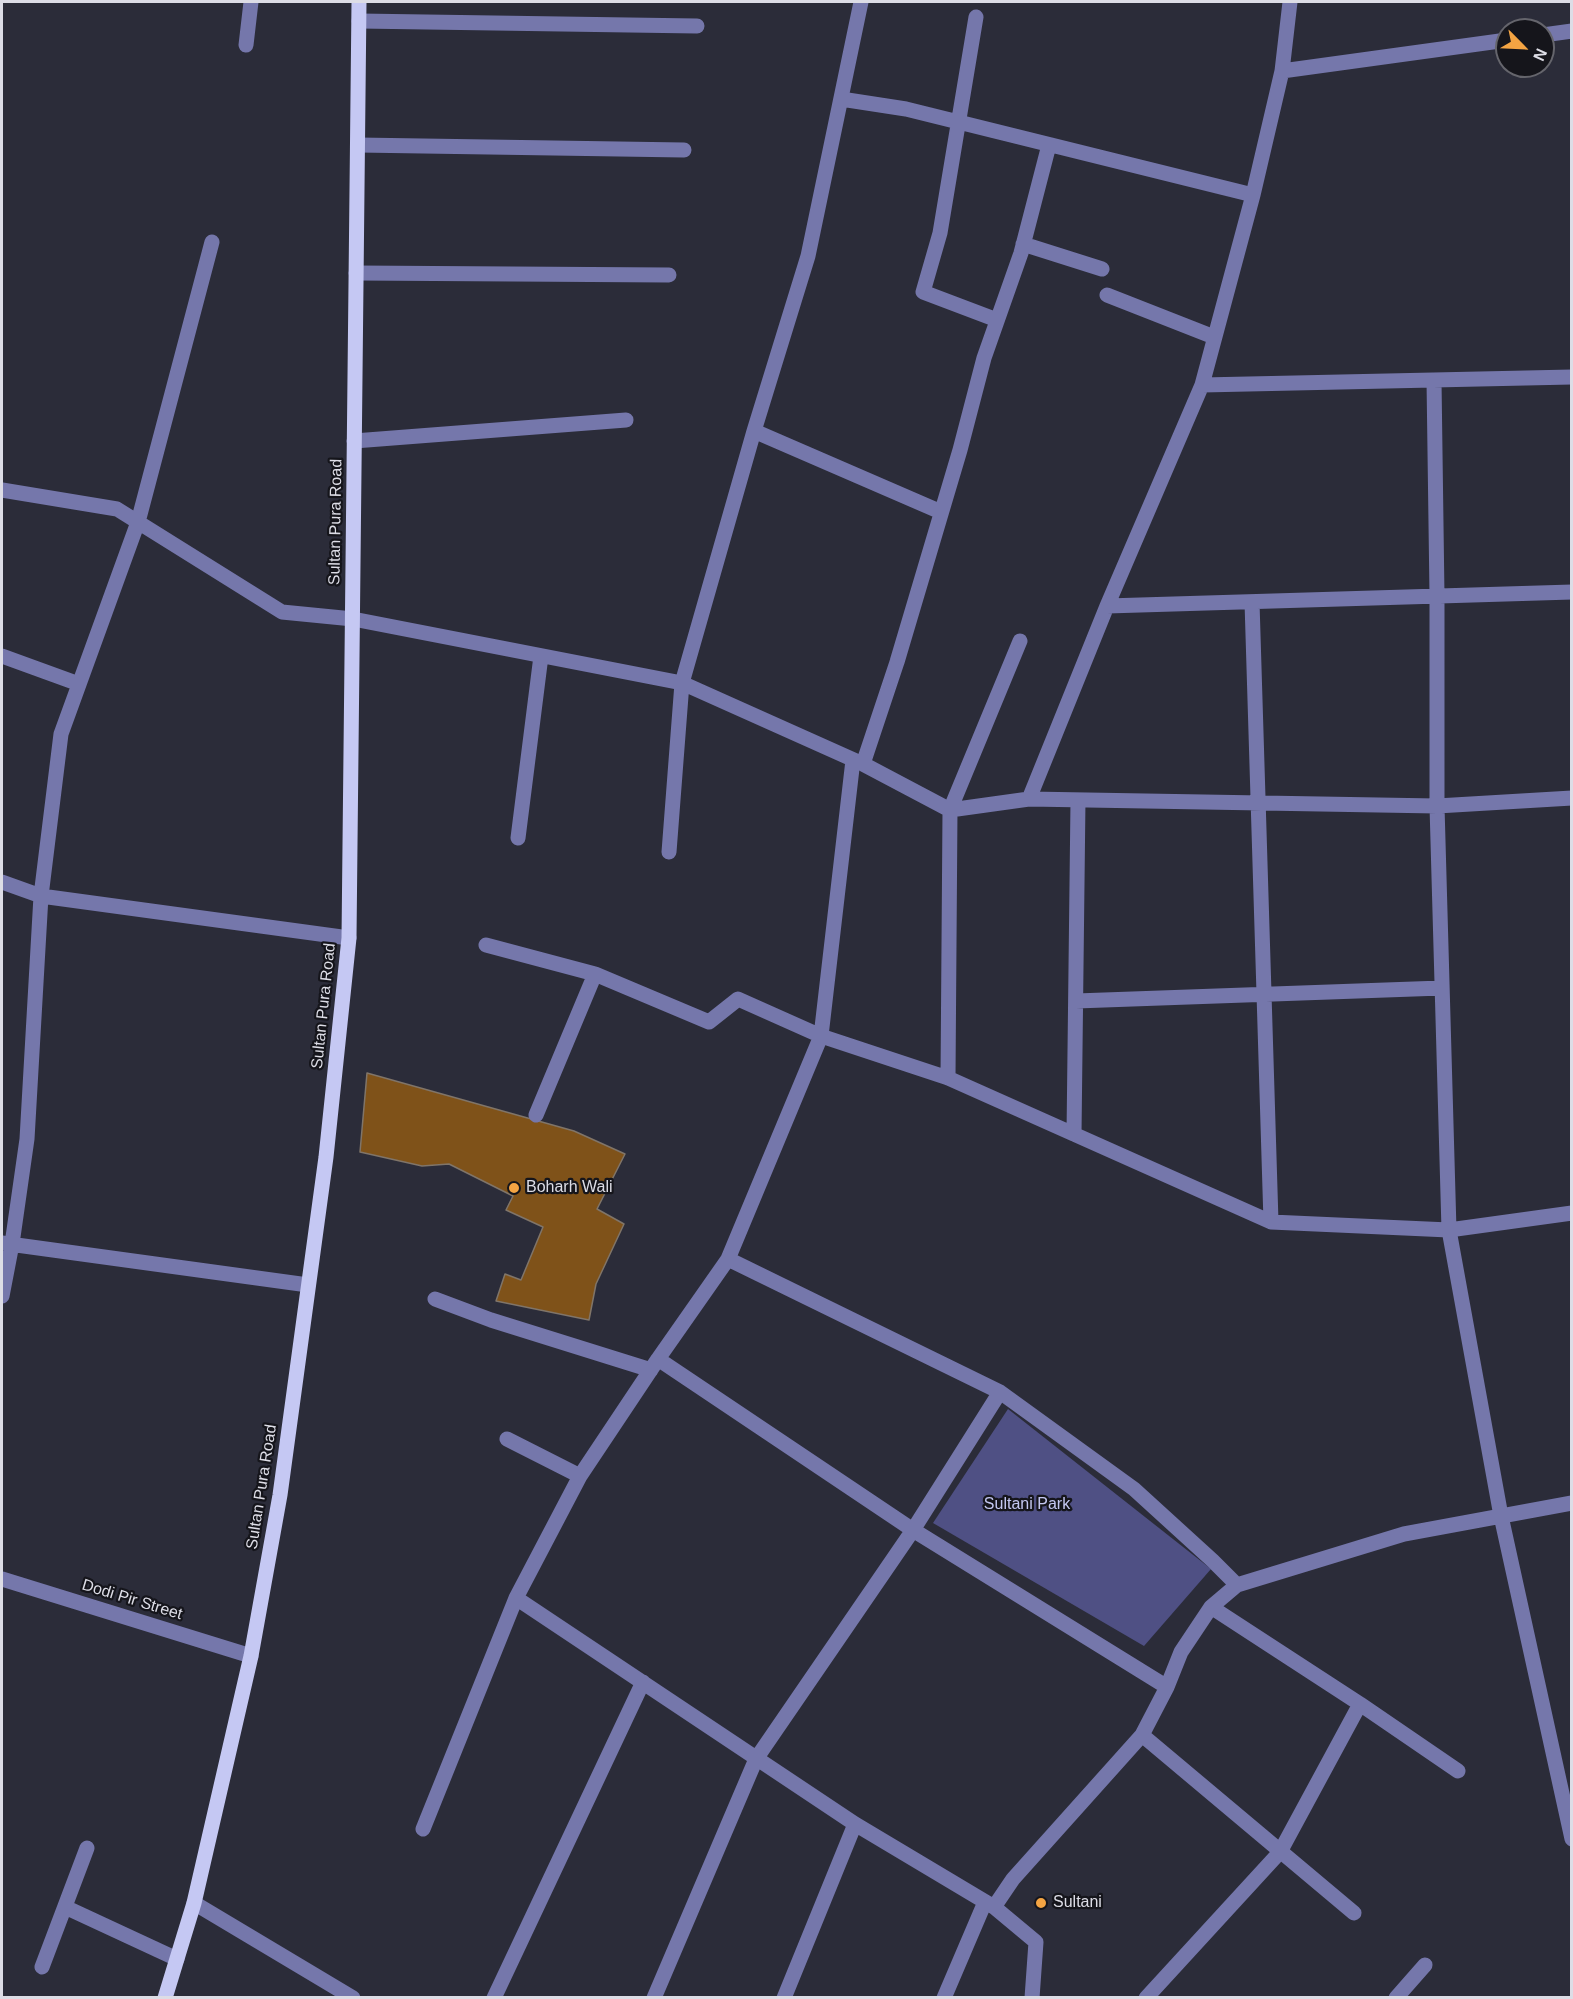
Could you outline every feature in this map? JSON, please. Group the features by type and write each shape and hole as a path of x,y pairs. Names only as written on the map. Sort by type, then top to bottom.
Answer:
{"main road":[{"name":"Sultan Pura Road","path":"165,1998 194,1903 251,1656 280,1495 326,1158 349,938 359,2"}],"street":[{"path":"246,45 251,2"},
{"path":"669,852 682,683 754,431 808,256 861,2"},
{"path":"1029,799 1107,606 1202,385 1253,195 1282,71 1290,2"},
{"path":"976,17 940,232 923,292 998,320"},
{"path":"359,21 697,26"},
{"path":"1555,33 1572,31"},
{"path":"1282,71 1495,42"},
{"path":"841,99 906,109 1253,195"},
{"path":"423,1829 516,1598 580,1476 728,1259 820,1036 858,762 897,662 984,358 1023,244 1049,145"},
{"path":"358,146 684,150"},
{"path":"2,1296 7,1244 27,1139 41,896 61,734 138,522 212,242"},
{"path":"1023,244 1102,269"},
{"path":"356,273 669,275"},
{"path":"1107,295 1214,337"},
{"path":"1202,385 1572,376"},
{"path":"1434,380 1437,807 1449,1230 1501,1516 1572,1839"},
{"path":"354,441 626,420"},
{"path":"754,431 941,512"},
{"path":"2,490 117,509 282,612 353,619 682,683 858,762 950,810 1029,799 1437,807 1572,798"},
{"path":"1107,606 1572,591"},
{"path":"1252,602 1271,1222"},
{"path":"948,1078 950,810 1020,641"},
{"path":"2,656 79,684"},
{"path":"518,838 541,656"},
{"path":"1074,1134 1078,800"},
{"path":"2,882 41,896 349,938"},
{"path":"486,945 595,974 709,1023 738,999 820,1036 948,1078 1271,1222 1449,1230 1572,1213"},
{"path":"536,1114 595,974"},
{"path":"1076,1002 1442,988"},
{"path":"7,1244 308,1285"},
{"path":"728,1259 1000,1392 1134,1490 1214,1561 1237,1585"},
{"path":"435,1299 491,1320 655,1364 913,1530 1167,1687"},
{"path":"654,1998 756,1759 913,1530 1000,1392"},
{"path":"507,1439 580,1476"},
{"path":"944,1998 989,1905 1142,1735 1167,1687 1181,1652 1211,1607 1237,1585 1404,1534 1572,1503"},
{"name":"Dodi Pir Street","path":"2,1579 251,1656"},
{"path":"516,1598 855,1824 989,1905 1036,1942 1032,1998"},
{"path":"1211,1607 1458,1771"},
{"path":"494,1998 643,1682"},
{"path":"1146,1998 1280,1852 1360,1704"},
{"path":"1142,1735 1354,1913"},
{"path":"784,1998 855,1824"},
{"path":"42,1967 87,1848"},
{"path":"194,1903 347,1996"},
{"path":"65,1907 177,1959"},
{"path":"1396,1998 1425,1965"}],"green space":[{"name":"Sultani Park","path":"1008,1409 1211,1569 1144,1646 933,1523"}],"building":[{"name":"Boharh Wali","path":"367,1073 574,1131 625,1154 597,1209 624,1224 596,1284 589,1320 496,1301 505,1274 521,1280 543,1227 506,1210 513,1196 449,1164 422,1166 360,1152"}],"place":[{"name":"Boharh Wali","path":"514,1188"},
{"name":"Sultani","path":"1041,1903"}]}
